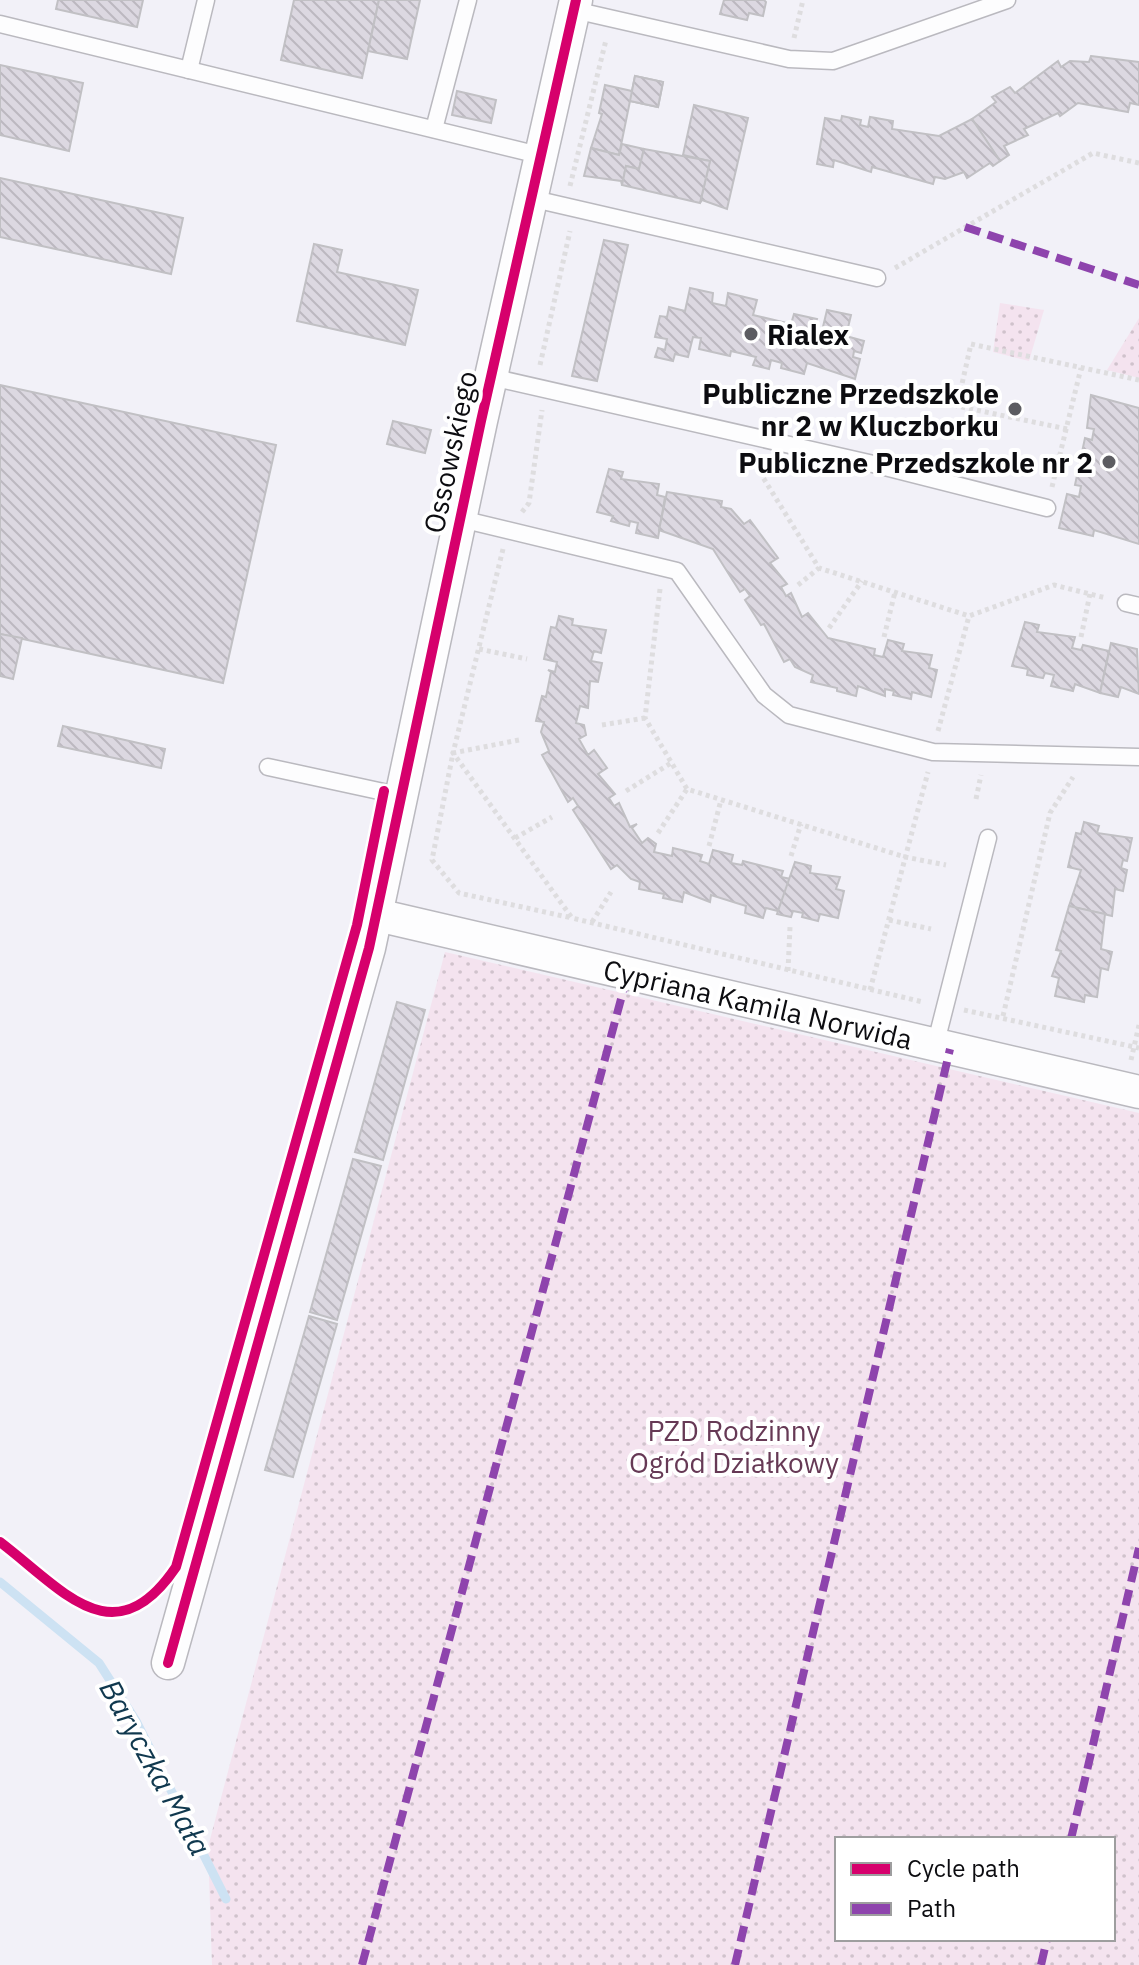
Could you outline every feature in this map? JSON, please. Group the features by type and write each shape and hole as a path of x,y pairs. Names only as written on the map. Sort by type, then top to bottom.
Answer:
{"street":[{"name":"Ossowskiego","path":"168,1663 377,915 491,377 534,199 575,5"},
{"name":"Cypriana Kamila Norwida","path":"377,915 1139,1092"}],"lane":[{"path":"189,70 206,0"},
{"path":"434,129 468,0"},
{"path":"575,5 617,20 789,59 833,61 1007,0"},
{"path":"0,24 543,156"},
{"path":"534,199 877,278"},
{"path":"491,377 1047,508"},
{"path":"461,519 677,571 764,695 789,715 933,752 1139,757"},
{"path":"268,767 402,796"},
{"path":"935,1046 988,838"}],"path":[{"path":"789,59 803,0"},
{"path":"617,20 607,34 569,191 574,208 535,387 543,412 529,503 509,530 453,753 432,860 459,893 592,922 788,971 790,927"},
{"path":"877,278 1093,153 1139,163"},
{"path":"1067,429 957,406 971,344 1139,380"},
{"path":"1047,508 1081,368"},
{"path":"735,433 819,568 969,616 1054,585 1133,604"},
{"path":"663,568 645,718 687,789 905,857 946,865"},
{"path":"798,585 819,568"},
{"path":"829,628 862,581"},
{"path":"884,637 895,592"},
{"path":"1081,637 1090,594"},
{"path":"859,1028 969,616"},
{"path":"479,649 527,659"},
{"path":"602,725 645,718"},
{"path":"453,753 519,740"},
{"path":"453,753 572,918"},
{"path":"1003,1016 1050,813 1086,757"},
{"path":"626,791 671,763"},
{"path":"658,833 687,789"},
{"path":"709,846 721,800"},
{"path":"514,838 552,817"},
{"path":"791,856 801,824"},
{"path":"592,922 611,892"},
{"path":"889,920 931,929"}],"green space":[{"path":"1000,303 1044,310 1029,361 993,352"},
{"path":"1139,318 1139,378 1107,370"},
{"name":"PZD Rodzinny Ogród Działkowy","path":"445,952 1139,1113 1139,1965 212,1965 208,1847"}],"building":[{"path":"58,0 143,0 137,27 56,9"},
{"path":"294,0 379,0 362,78 281,60"},
{"path":"379,0 420,0 407,59 368,51"},
{"path":"724,0 764,0 763,16 749,13 747,20 720,14"},
{"path":"1091,56 1139,62 1139,105 1130,103 1128,112 1078,103 1060,116 1058,113 1024,129 1028,135 1004,146 1009,155 1000,161 972,119 996,102 992,97 1010,87 1015,93 1058,61 1061,67 1070,61 1089,62"},
{"path":"0,65 83,83 69,151 0,135"},
{"path":"635,76 663,82 658,107 630,101 619,155 591,148 602,114 599,113 605,85 632,91"},
{"path":"635,76 663,82 658,107 630,101"},
{"path":"457,91 496,100 491,123 452,115"},
{"path":"694,105 748,118 727,209 702,200 700,203 710,161 683,155"},
{"path":"842,116 861,120 860,125 868,127 870,117 893,121 892,129 939,136 972,119 1000,161 993,166 990,163 967,178 964,172 945,179 935,177 933,184 872,167 871,172 834,160 833,167 817,164 825,118 841,121"},
{"path":"622,144 644,149 639,169 626,166 622,185 621,181 584,176 591,148 619,155"},
{"path":"644,149 710,161 700,203 622,185 626,166 639,169"},
{"path":"0,178 183,218 171,274 0,237"},
{"path":"604,240 628,245 597,381 572,376"},
{"path":"314,244 342,250 337,272 418,290 405,345 297,321"},
{"name":"Rialex","path":"690,288 713,293 712,303 726,306 728,293 757,300 753,315 791,324 794,314 817,319 814,330 822,331 827,310 851,315 846,336 864,341 861,353 854,351 853,357 860,359 855,379 807,363 804,374 781,368 782,363 771,360 769,369 753,365 756,357 731,351 730,356 699,349 701,338 693,337 688,357 675,354 673,361 655,357 658,348 665,350 667,339 655,337 660,316 667,317 669,307 685,311"},
{"path":"0,385 276,445 223,683 0,634"},
{"name":"Publiczne Przedszkole nr 2","path":"1091,395 1139,408 1139,544 1094,530 1093,536 1059,528 1067,494 1079,497 1081,486 1075,485 1085,438 1092,440 1094,429 1087,428"},
{"path":"393,421 431,430 425,453 387,444"},
{"path":"609,469 623,472 621,479 659,484 657,495 665,497 658,538 636,533 638,523 630,521 629,526 611,521 613,516 597,512"},
{"path":"667,492 722,501 721,507 731,509 744,524 750,520 778,558 770,563 787,584 781,587 786,596 791,593 802,617 808,613 828,638 875,649 874,655 883,657 888,640 904,644 902,651 932,655 929,668 937,670 931,697 912,692 911,699 893,695 894,691 885,689 885,696 858,686 856,696 811,682 813,675 795,667 790,659 784,662 764,624 761,625 745,600 750,596 745,589 740,592 713,549 659,530"},
{"path":"559,616 573,619 572,625 606,630 601,653 594,651 591,661 602,663 598,682 590,681 588,708 580,706 576,723 584,725 586,735 579,739 588,755 594,750 607,768 598,774 615,794 609,798 614,806 619,803 630,827 637,824 632,828 642,843 648,838 656,844 654,852 672,856 673,848 702,855 700,861 709,864 713,850 733,855 731,863 742,865 743,861 783,871 781,877 791,879 778,911 766,908 763,918 745,913 746,906 711,895 710,902 684,892 682,902 663,898 664,894 639,889 640,882 631,879 617,865 611,869 573,810 578,806 573,798 568,802 542,755 549,751 541,732 544,722 536,721 542,696 546,697 551,672 548,670 555,672 557,662 544,659 551,627 556,628"},
{"path":"1025,622 1039,625 1037,632 1075,637 1072,648 1081,650 1083,645 1109,651 1100,693 1075,684 1073,691 1051,686 1054,675 1045,673 1043,678 1027,675 1028,669 1012,666"},
{"path":"0,634 22,638 13,679 0,676"},
{"path":"1111,643 1137,649 1139,694 1121,687 1118,697 1100,693"},
{"path":"63,726 165,749 161,768 58,746"},
{"path":"1084,822 1099,826 1097,833 1132,838 1127,861 1123,860 1121,868 1127,870 1123,891 1115,889 1112,916 1069,906 1081,870 1068,867 1076,833 1081,834"},
{"path":"795,862 811,866 810,873 840,877 836,889 844,891 838,918 820,914 818,921 793,911 791,917 777,914"},
{"path":"1069,906 1105,914 1101,949 1112,952 1108,970 1101,968 1097,997 1085,995 1084,1002 1055,996 1059,978 1052,976 1061,951 1056,950"},
{"path":"397,1002 425,1010 383,1160 355,1152"},
{"path":"353,1159 381,1166 337,1320 310,1312"},
{"path":"309,1316 337,1324 293,1477 265,1470"}],"waterway":[{"name":"Baryczka Mała","path":"0,1582 99,1663 136,1721 226,1899"}],"marked path":[{"path":"965,227 1139,285"},
{"path":"362,1965 628,973"},
{"path":"735,1965 950,1049"},
{"path":"1071,1837 1139,1548"},
{"path":"1041,1965 1047,1941"}],"cycle path":[{"path":"168,1663 369,948 481,421 576,0"},
{"path":"0,1542 67,1595 88,1607 109,1612 131,1609 153,1594 176,1567 357,925 384,791"}],"place":[{"name":"Rialex","path":"751,334"},
{"name":"Publiczne Przedszkole nr 2 w Kluczborku","path":"1015,409"},
{"name":"Publiczne Przedszkole nr 2","path":"1109,462"}]}
